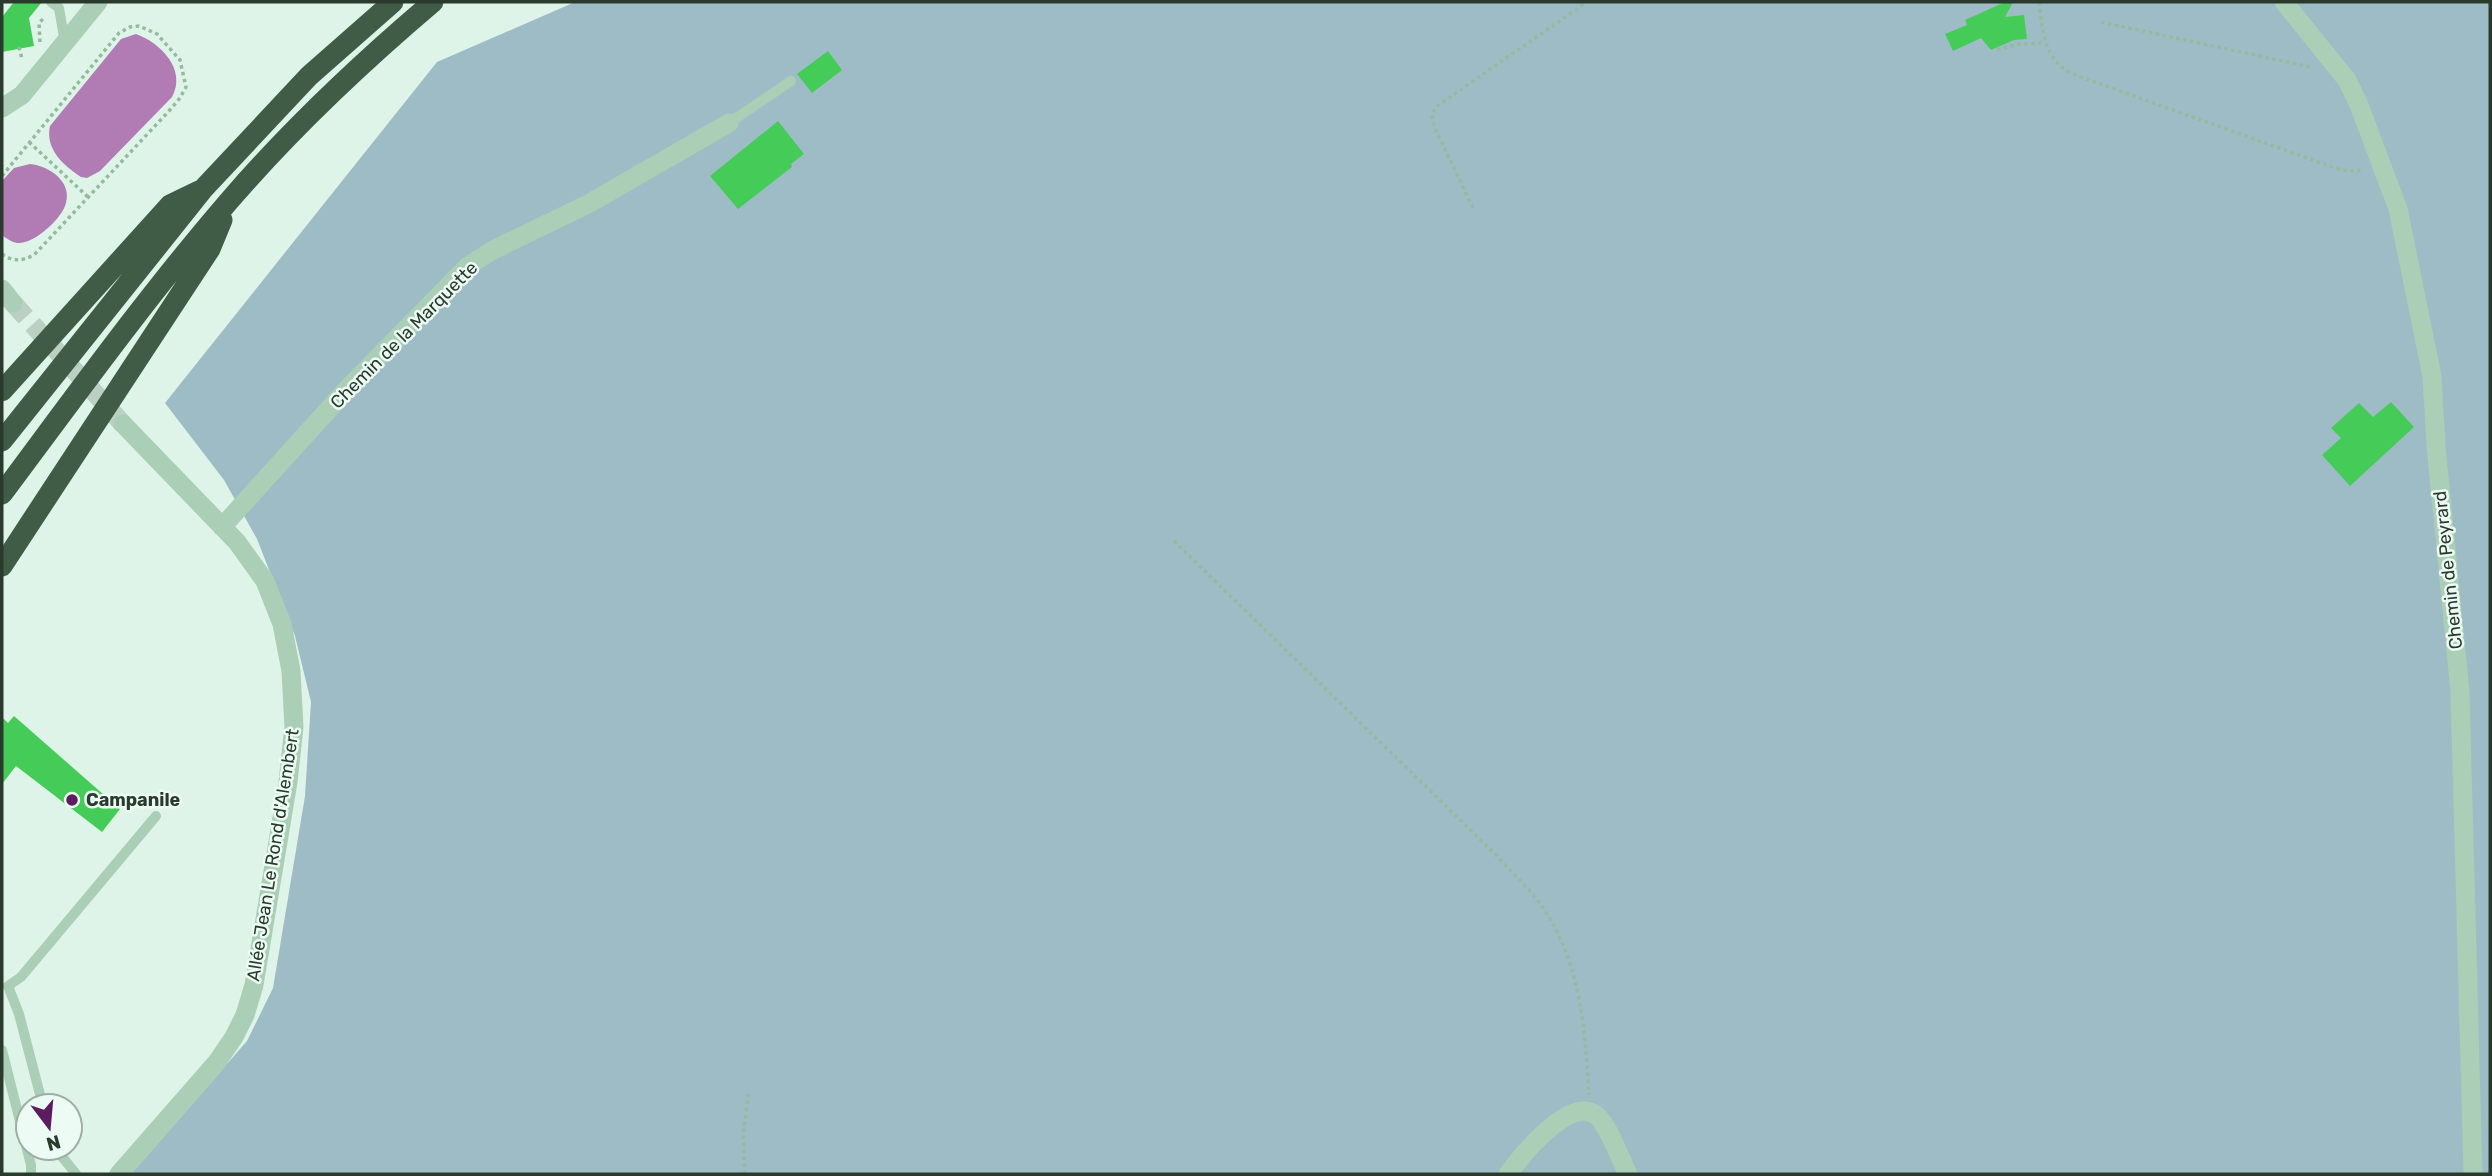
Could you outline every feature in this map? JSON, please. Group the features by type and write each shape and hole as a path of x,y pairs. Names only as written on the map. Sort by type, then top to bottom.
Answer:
{"highway":[{"path":"2,441 204,188 309,76 393,2"},
{"path":"2,494 128,325 230,200 322,104 433,2"},
{"path":"2,391 170,205 204,188"},
{"path":"2,566 211,248 230,200"}],"street":[{"path":"2,108 22,95 99,2"},
{"name":"Chemin de Peyrard","path":"2284,2 2347,80 2378,153 2398,209 2432,376 2436,446 2460,692 2473,1174"},
{"name":"Chemin de la Marquette","path":"222,527 348,388 468,266 493,250 588,204 729,123"},
{"name":"Allée Jean Le Rond d'Alembert","path":"119,1174 217,1062 246,1015 254,985 288,782 294,727 291,671 282,624 265,581 237,542 123,424"},
{"path":"1508,1174 1541,1136 1563,1118 1577,1112 1590,1111 1600,1118 1628,1174"}],"lane":[{"path":"51,2 59,8 65,43"},
{"path":"729,123 791,81"},
{"path":"39,1092 19,1014 5,987 20,977 156,816"},
{"path":"2,1050 31,1174"}],"path":[{"path":"1576,2 1580,6"},
{"path":"1473,208 1434,126 1436,107 1587,2"},
{"path":"2039,2 2045,43 2054,61 2061,68 2082,78 2341,170 2358,171 2362,169 2363,163"},
{"path":"2101,22 2314,68"},
{"path":"2,176 119,33 139,26 157,34 180,60 186,87 180,98 34,255 22,261 9,259 2,254"},
{"path":"1997,50 2018,44 2045,43"},
{"path":"19,47 22,59"},
{"path":"29,142 88,197"},
{"path":"1174,541 1496,855 1543,907 1568,953 1578,989 1586,1047 1590,1111"},
{"path":"745,1174 743,1135 749,1091"}],"shaded area":[{"path":"575,2 2490,2 2490,1174 131,1174 247,1041 273,988 305,796 311,702 295,636 257,539 224,480 165,403 437,62"},
{"path":"136,34 154,44 169,59 174,68 176,87 172,97 100,171 87,178 81,177 57,156 50,142 50,126 121,39"},
{"path":"30,164 51,171 57,176 66,188 66,203 59,216 46,230 31,240 17,243 2,235 2,181 14,168"}],"building":[{"path":"14,2 42,2 29,18 34,46 2,52 2,17"},
{"path":"2005,2 2013,2 2005,17 2024,15 2027,39 2014,40 1991,50 1981,38 1953,51 1945,34 1967,25 1965,20"},
{"path":"828,51 842,70 812,93 797,74"},
{"path":"778,121 804,154 791,164 792,167 738,209 710,176"},
{"path":"2391,402 2414,427 2350,486 2322,455 2341,438 2331,428 2359,403 2373,417"},
{"path":"14,716 120,809 102,832 16,766 2,784 2,717 8,723"}],"tunnel":[{"path":"13,303 123,424"}],"place":[{"name":"Campanile","path":"72,800"}]}
